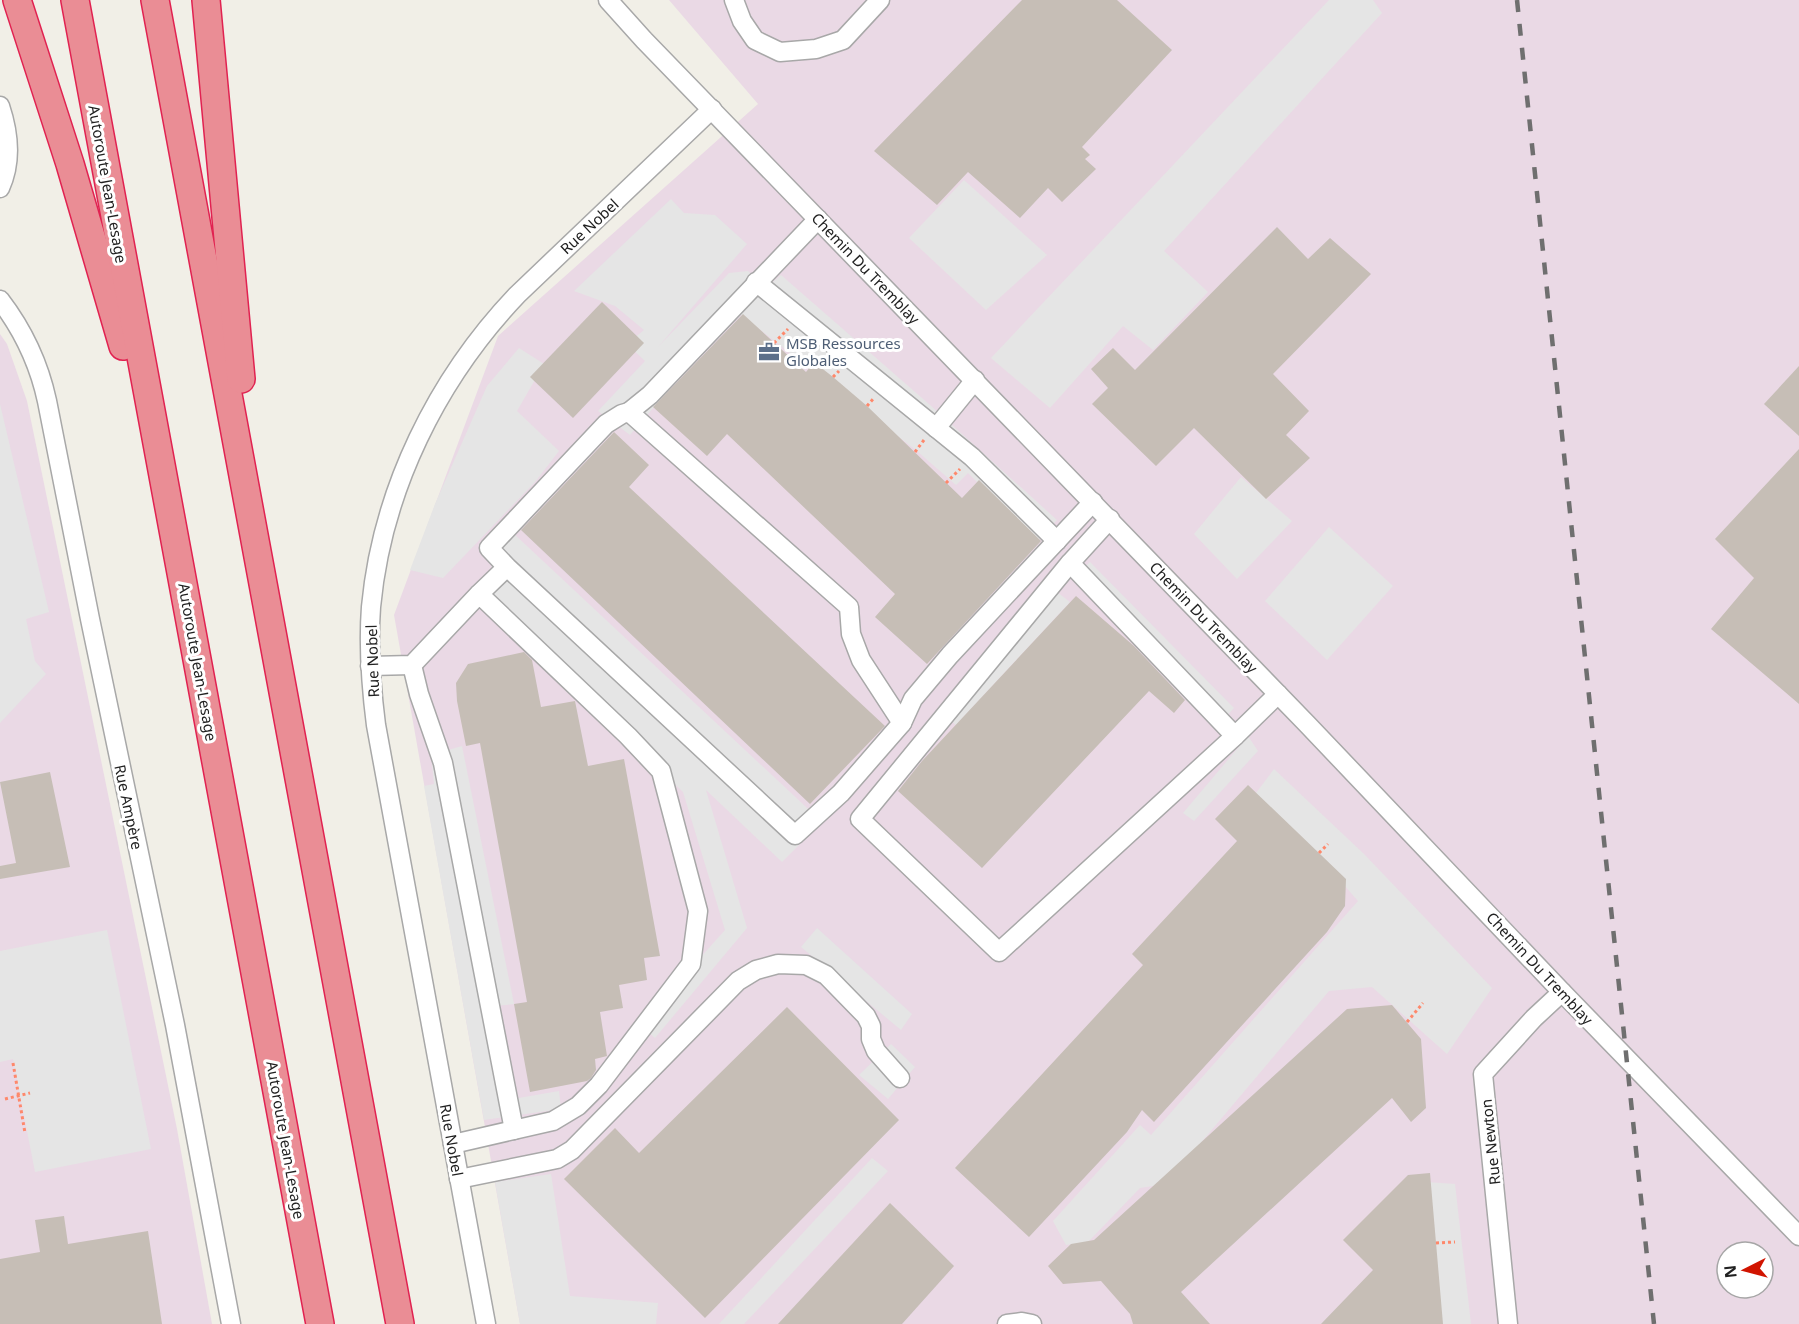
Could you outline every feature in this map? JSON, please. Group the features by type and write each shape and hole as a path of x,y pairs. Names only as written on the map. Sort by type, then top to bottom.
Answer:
{"highway":[{"path":"17,0 82,206 170,511"},
{"name":"Autoroute Jean-Lesage","path":"75,0 320,1324"},
{"path":"155,0 400,1324"},
{"path":"206,0 254,530"}],"street":[{"name":"Chemin Du Tremblay","path":"608,0 1799,1236"},
{"path":"734,0 742,21 755,40 780,52 816,49 843,39 880,0"},
{"path":"0,106 5,122 8,158 0,188"},
{"name":"Rue Nobel","path":"486,1324 379,742 370,666 371,608 375,580 385,533 412,453 446,386 473,345 517,295 712,109"},
{"path":"818,219 650,395 629,412 606,424 489,548 507,567 795,835 841,793 902,723 913,699 950,655 1094,502"},
{"path":"756,282 972,457 1057,541"},
{"name":"Rue Ampère","path":"0,300 27,342 48,401 92,631 169,994 231,1324"},
{"path":"936,428 975,380"},
{"path":"629,412 849,607 851,634 861,660 902,723"},
{"path":"1110,519 1070,563 860,819 999,952 1278,694"},
{"path":"1070,563 1234,736"},
{"path":"370,666 412,666 507,567"},
{"path":"453,1144 553,1121 578,1106 599,1085 691,964 698,911 661,771 628,736 479,594"},
{"path":"412,666 443,763 514,1130"},
{"path":"459,1179 557,1159 572,1150 738,981 756,970 778,964 806,964 826,975 866,1016 871,1026 871,1039 876,1051 900,1078"},
{"name":"Rue Newton","path":"1508,1324 1484,1074 1534,1018 1562,992"},
{"path":"1007,1324 1022,1322 1032,1324"}],"path":[{"path":"774,343 783,334"},
{"path":"915,452 921,444"},
{"path":"946,483 956,473"},
{"path":"1319,853 1328,844"},
{"path":"1407,1022 1423,1003"},
{"path":"12,1063 25,1133"},
{"path":"5,1099 30,1093"},
{"path":"1436,1243 1455,1242"}],"shaded area":[{"path":"669,0 1799,0 1799,1324 520,1324 394,615 498,336 758,104"},
{"path":"1329,0 1373,0 1382,13 1164,251 1208,292 1153,350 1123,326 1050,408 991,358"},
{"path":"964,180 1047,255 986,310 909,238"},
{"path":"671,199 684,213 715,215 747,244 658,347 729,273 748,271 761,283 630,435 598,411 645,361 627,344 644,330 615,306 574,291"},
{"path":"781,275 1057,520 1037,542 968,473 956,485 917,451 737,312"},
{"path":"0,334 7,344 27,401 177,1129 212,1324 0,1324"},
{"path":"519,348 544,364 517,411 559,451 535,482 443,578 410,570 435,504 487,386"},
{"path":"0,404 49,612 26,619 35,661 46,674 0,723"},
{"path":"1241,477 1292,521 1237,579 1194,534"},
{"path":"1329,527 1393,586 1327,660 1265,601"},
{"path":"512,532 822,822 782,862 706,790 747,928 655,1038 640,1025 725,930 683,792 483,600 494,587 490,554"},
{"path":"1090,562 1234,708 1225,718 1075,576"},
{"path":"1057,592 1070,602 956,725 945,716"},
{"path":"1248,736 1258,751 1194,821 1183,813"},
{"path":"462,746 514,1004 496,1006 513,1099 559,1091 561,1109 484,1120 424,786 434,784 431,755"},
{"path":"1274,769 1364,854 1492,988 1447,1054 1372,987 1329,991 1166,1184 1140,1188 1088,1242 1066,1245 1053,1221 1140,1125 1151,1135 1358,901 1315,852 1253,797"},
{"path":"817,928 912,1014 901,1030 801,947"},
{"path":"107,930 151,1149 35,1172 13,1059 0,1062 0,951"},
{"path":"891,1044 915,1067 888,1099 859,1075"},
{"path":"872,1158 888,1171 744,1324 719,1324"},
{"path":"551,1174 570,1296 658,1303 656,1324 520,1324 495,1182"},
{"path":"1427,1182 1455,1184 1471,1324 1439,1324"}],"building":[{"path":"1022,0 1117,0 1172,50 1082,147 1090,155 1085,159 1096,169 1062,202 1048,188 1020,218 968,172 937,205 874,151"},
{"path":"1277,227 1308,259 1330,238 1371,274 1273,374 1309,411 1286,435 1310,458 1266,499 1194,428 1156,466 1092,404 1108,388 1091,369 1113,348 1135,370"},
{"path":"602,302 644,343 573,418 530,377"},
{"path":"743,314 806,372 814,362 833,377 867,406 962,498 979,480 1041,541 927,664 875,617 895,594 727,434 707,456 653,407"},
{"path":"1799,366 1799,436 1764,404"},
{"path":"614,432 649,465 629,487 885,726 810,804 521,530"},
{"path":"1799,449 1799,704 1711,629 1754,578 1715,539"},
{"path":"1076,596 1134,646 1185,700 1174,713 1149,691 982,868 898,791 922,761"},
{"path":"524,652 532,660 541,707 575,701 588,766 624,759 660,956 644,958 647,980 619,985 623,1008 600,1012 607,1056 595,1059 596,1070 591,1078 587,1081 530,1092 514,1004 527,1002 480,743 466,746 457,701 456,683 468,664"},
{"path":"50,772 70,867 0,879 0,866 16,863 0,782"},
{"path":"1248,785 1346,879 1345,906 1327,932 1154,1122 1142,1110 1127,1132 1029,1237 955,1168 1143,965 1132,954 1237,841 1215,819"},
{"path":"1392,1005 1421,1039 1426,1108 1411,1122 1392,1098 1181,1292 1210,1324 1133,1324 1130,1314 1101,1281 1063,1284 1048,1266 1071,1244 1094,1240 1347,1009"},
{"path":"787,1007 899,1120 705,1318 564,1179 615,1128 639,1153"},
{"path":"1430,1173 1443,1324 1321,1324 1373,1270 1343,1240 1408,1175"},
{"path":"890,1203 954,1266 902,1324 778,1324"},
{"path":"64,1216 68,1244 148,1231 162,1324 0,1324 0,1259 40,1252 35,1220"}],"railway":[{"path":"1517,0 1654,1324"}],"place":[{"name":"MSB Ressources Globales","path":"769,352"}]}
